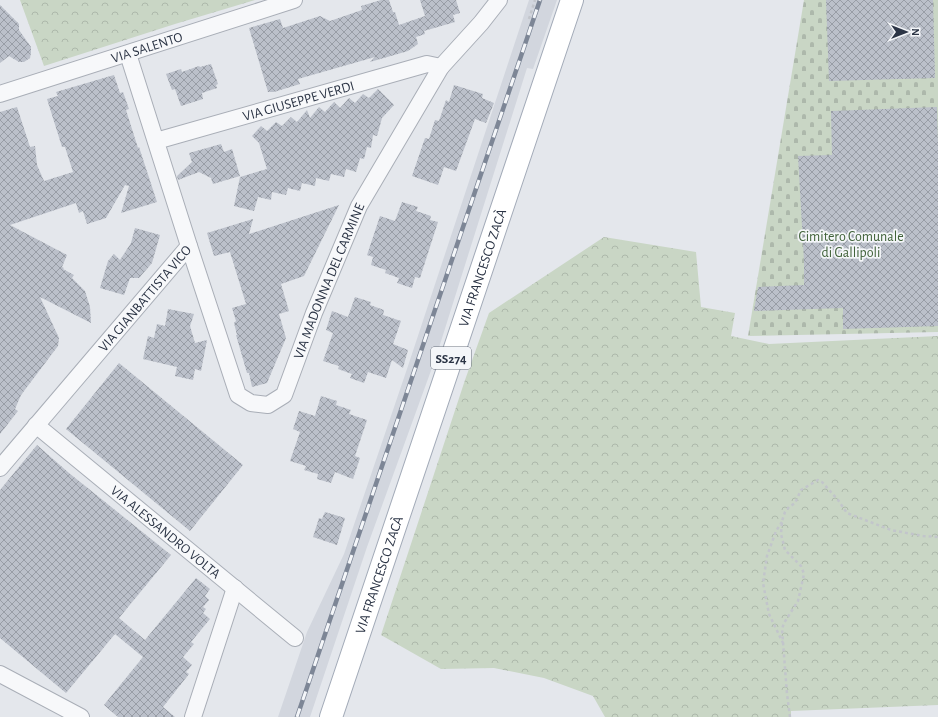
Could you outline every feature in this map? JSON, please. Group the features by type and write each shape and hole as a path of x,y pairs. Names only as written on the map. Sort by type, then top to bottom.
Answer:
{"main road":[{"name":"VIA FRANCESCO ZACÀ","path":"331,717 572,0"}],"street":[{"name":"VIA SALENTO","path":"0,94 294,0"},
{"name":"VIA MADONNA DEL CARMINE","path":"189,246 238,395 251,403 268,405 284,395 314,313 359,206 441,67 481,23 499,0"},
{"name":"VIA GIANBATTISTA VICO","path":"0,468 189,246 128,54"},
{"name":"VIA GIUSEPPE VERDI","path":"156,141 427,64 441,67"},
{"name":"VIA ALESSANDRO VOLTA","path":"36,425 295,638"},
{"path":"193,717 235,588"},
{"path":"0,674 81,717"}],"path":[{"path":"529,19 535,0"},
{"path":"784,643 769,614 762,583 767,556 776,531 785,512 789,506 795,503 801,490 818,480 822,482 838,500 847,513 891,530 923,536 938,537"},
{"path":"782,521 781,534 785,550 800,566 804,574 798,601 782,628 790,717"}],"shaded area":[{"path":"529,0 557,0 533,69 527,68 437,354 367,547 310,717 278,717 307,632 344,554"}],"green space":[{"path":"20,0 255,0 44,66"},
{"name":"Cimitero Comunale di Gallipoli","path":"804,0 938,0 938,332 748,336"},
{"path":"604,237 696,252 701,307 735,313 731,336 769,344 938,336 938,705 791,711 791,717 605,717 593,696 544,678 494,668 441,669 381,635 465,380 489,313"}],"building":[{"path":"381,0 389,0 399,25 425,16 420,0 456,0 460,13 453,15 455,22 424,31 425,34 416,37 418,44 408,51 370,62 375,57 298,79 300,84 274,92 268,92 249,28 280,19 283,28 320,16 330,21 362,10 361,6"},
{"path":"826,0 933,0 935,78 829,81"},
{"path":"0,5 19,24 19,30 31,47 30,58 24,62 19,62 9,56 0,63"},
{"path":"211,64 218,84 216,85 217,88 202,93 203,99 181,106 175,89 172,90 166,74 181,69 182,72 199,66"},
{"path":"114,75 120,93 123,92 129,109 126,110 157,202 121,213 129,186 125,185 106,218 87,224 83,211 79,213 76,203 10,225 67,255 62,267 74,275 72,278 85,291 90,307 91,323 40,297 59,338 58,346 21,395 15,409 18,411 0,434 0,112 17,107 30,147 35,146 37,165 44,181 73,172 65,147 62,147 47,99 58,96 56,92"},
{"path":"454,85 483,94 482,98 494,103 486,123 475,119 456,171 444,167 438,185 412,176 425,138 429,139 435,120 439,121 446,100 449,102"},
{"path":"378,89 394,105 382,118 377,136 373,135 371,148 367,147 364,159 360,158 356,172 346,169 344,177 331,174 329,181 316,178 315,186 302,183 300,191 288,188 286,195 272,192 271,200 258,197 254,211 234,206 240,177 267,169 259,143 252,136 261,126 267,131 276,122 282,126 291,117 297,122 307,110 310,118 319,107 325,112 334,102 340,108 349,98 355,103 363,94 369,98"},
{"path":"937,107 938,326 843,329 843,308 754,311 758,287 804,285 798,156 832,155 831,111"},
{"path":"221,144 224,152 232,149 240,176 213,184 211,178 199,172 178,180 177,176 192,162 189,153"},
{"path":"402,202 418,207 416,211 431,216 430,220 438,222 420,278 415,277 412,288 397,283 399,278 385,273 386,270 371,265 373,257 367,255 380,216 395,221"},
{"path":"339,205 304,276 281,284 289,311 279,314 286,338 267,383 252,387 249,373 247,373 236,335 234,323 236,321 232,308 246,304 230,252 214,256 207,233 253,219 249,234"},
{"path":"135,228 160,235 152,263 139,278 130,278 124,295 100,288 108,261 114,254 120,260 131,243"},
{"path":"355,297 371,302 370,305 384,310 383,315 401,321 393,344 408,350 403,368 392,360 386,378 368,372 364,383 350,378 352,374 338,369 339,366 323,361 333,333 326,330 332,311 348,317"},
{"path":"168,309 194,314 190,326 195,343 207,340 201,371 195,369 193,380 175,376 177,367 143,359 148,336 154,338 157,324 165,326"},
{"path":"119,363 243,465 190,531 66,429"},
{"path":"321,396 337,401 336,405 351,410 349,414 367,420 355,456 360,458 353,479 335,472 331,483 317,479 318,474 304,470 306,466 290,461 300,432 293,429 299,411 315,416"},
{"path":"37,445 69,473 171,555 119,618 145,640 196,578 210,589 205,596 209,600 203,607 206,609 203,613 210,619 191,642 194,644 183,657 192,665 186,672 189,674 163,707 175,717 118,717 104,705 143,657 115,634 66,693 0,638 0,490"},
{"path":"325,512 345,518 337,545 313,537 319,518 322,519"}],"railway":[{"path":"297,717 540,0"}]}
